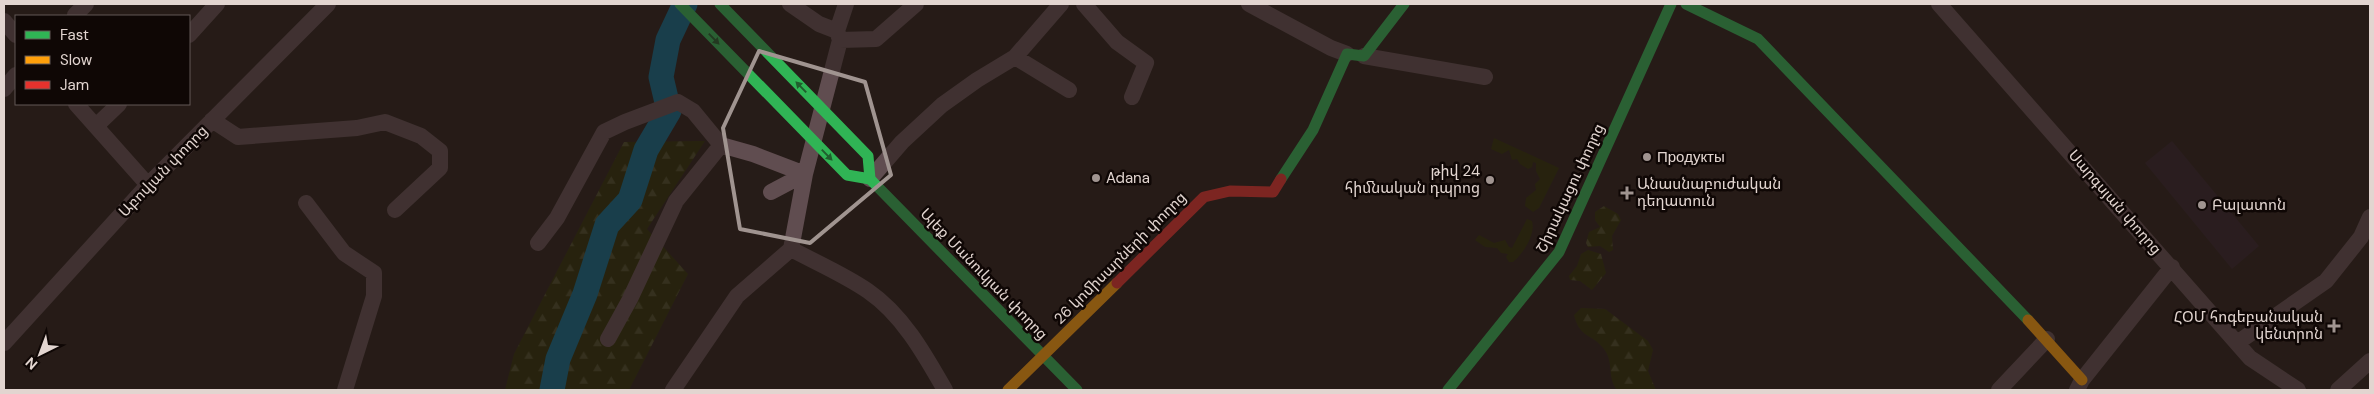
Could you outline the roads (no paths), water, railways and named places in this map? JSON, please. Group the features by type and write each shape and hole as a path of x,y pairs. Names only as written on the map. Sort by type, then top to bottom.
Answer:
{"main road":[{"path":"680,4 847,175 870,178 868,156 720,4"},
{"path":"1347,54 1364,56 1404,4"},
{"name":"Շիրակացու փողոց","path":"1448,390 1542,277 1559,252 1671,4"},
{"path":"1686,4 1758,39 2047,339 2079,385"},
{"name":"26 կոմիսարների փողոց","path":"1008,390 1204,197 1230,191 1273,192 1313,130 1347,54"},
{"name":"Ալեք Մանուկյան փողոց","path":"870,178 1077,390"}],"street":[{"path":"190,34 217,4"},
{"name":"Աբովյան փողոց","path":"4,343 148,185 328,4"},
{"path":"790,4 838,35 876,39 916,4"},
{"path":"673,390 737,296 791,248 805,174 846,4"},
{"path":"870,178 902,142 942,105 977,80 1015,57 1062,4"},
{"path":"1084,4 1117,42 1146,63 1132,97"},
{"name":"Սարգսյան փողոց","path":"1939,4 2250,358 2298,390"},
{"path":"1253,5 1331,48 1347,54"},
{"path":"4,21 15,34"},
{"path":"1364,56 1485,77"},
{"path":"1015,57 1069,90"},
{"path":"4,89 15,76"},
{"path":"538,243 557,218 604,132 678,102 693,111 721,145 753,154 805,174"},
{"path":"77,105 148,185"},
{"path":"96,126 118,105"},
{"path":"212,120 238,137 357,128 385,122 421,136 440,150 440,168 395,210"},
{"path":"608,339 630,299 676,201 721,145"},
{"path":"771,192 805,174"},
{"path":"306,203 344,253 374,273 374,296 345,390"},
{"path":"2237,343 2326,281 2361,237 2370,217"},
{"path":"791,248 869,292 902,324 924,353 945,390"},
{"path":"2079,385 2172,267"},
{"path":"1998,390 2047,339"},
{"path":"2338,390 2370,361"},
{"path":"2273,375 2283,390"}],"waterway":[{"path":"552,390 558,359 585,294 607,225 630,200 646,150 669,111 661,77 668,40 685,4"}],"place":[{"name":"Продукты","path":"1647,157"},
{"name":"Adana","path":"1096,178"},
{"name":"թիվ 24 հիմնական դպրոց","path":"1490,180"},
{"name":"Անասնաբուժական դեղատուն","path":"1627,193"},
{"name":"Բալատոն","path":"2202,205"},
{"name":"ՀՕՄ հոգեբանական կենտրոն","path":"2334,326"}]}
